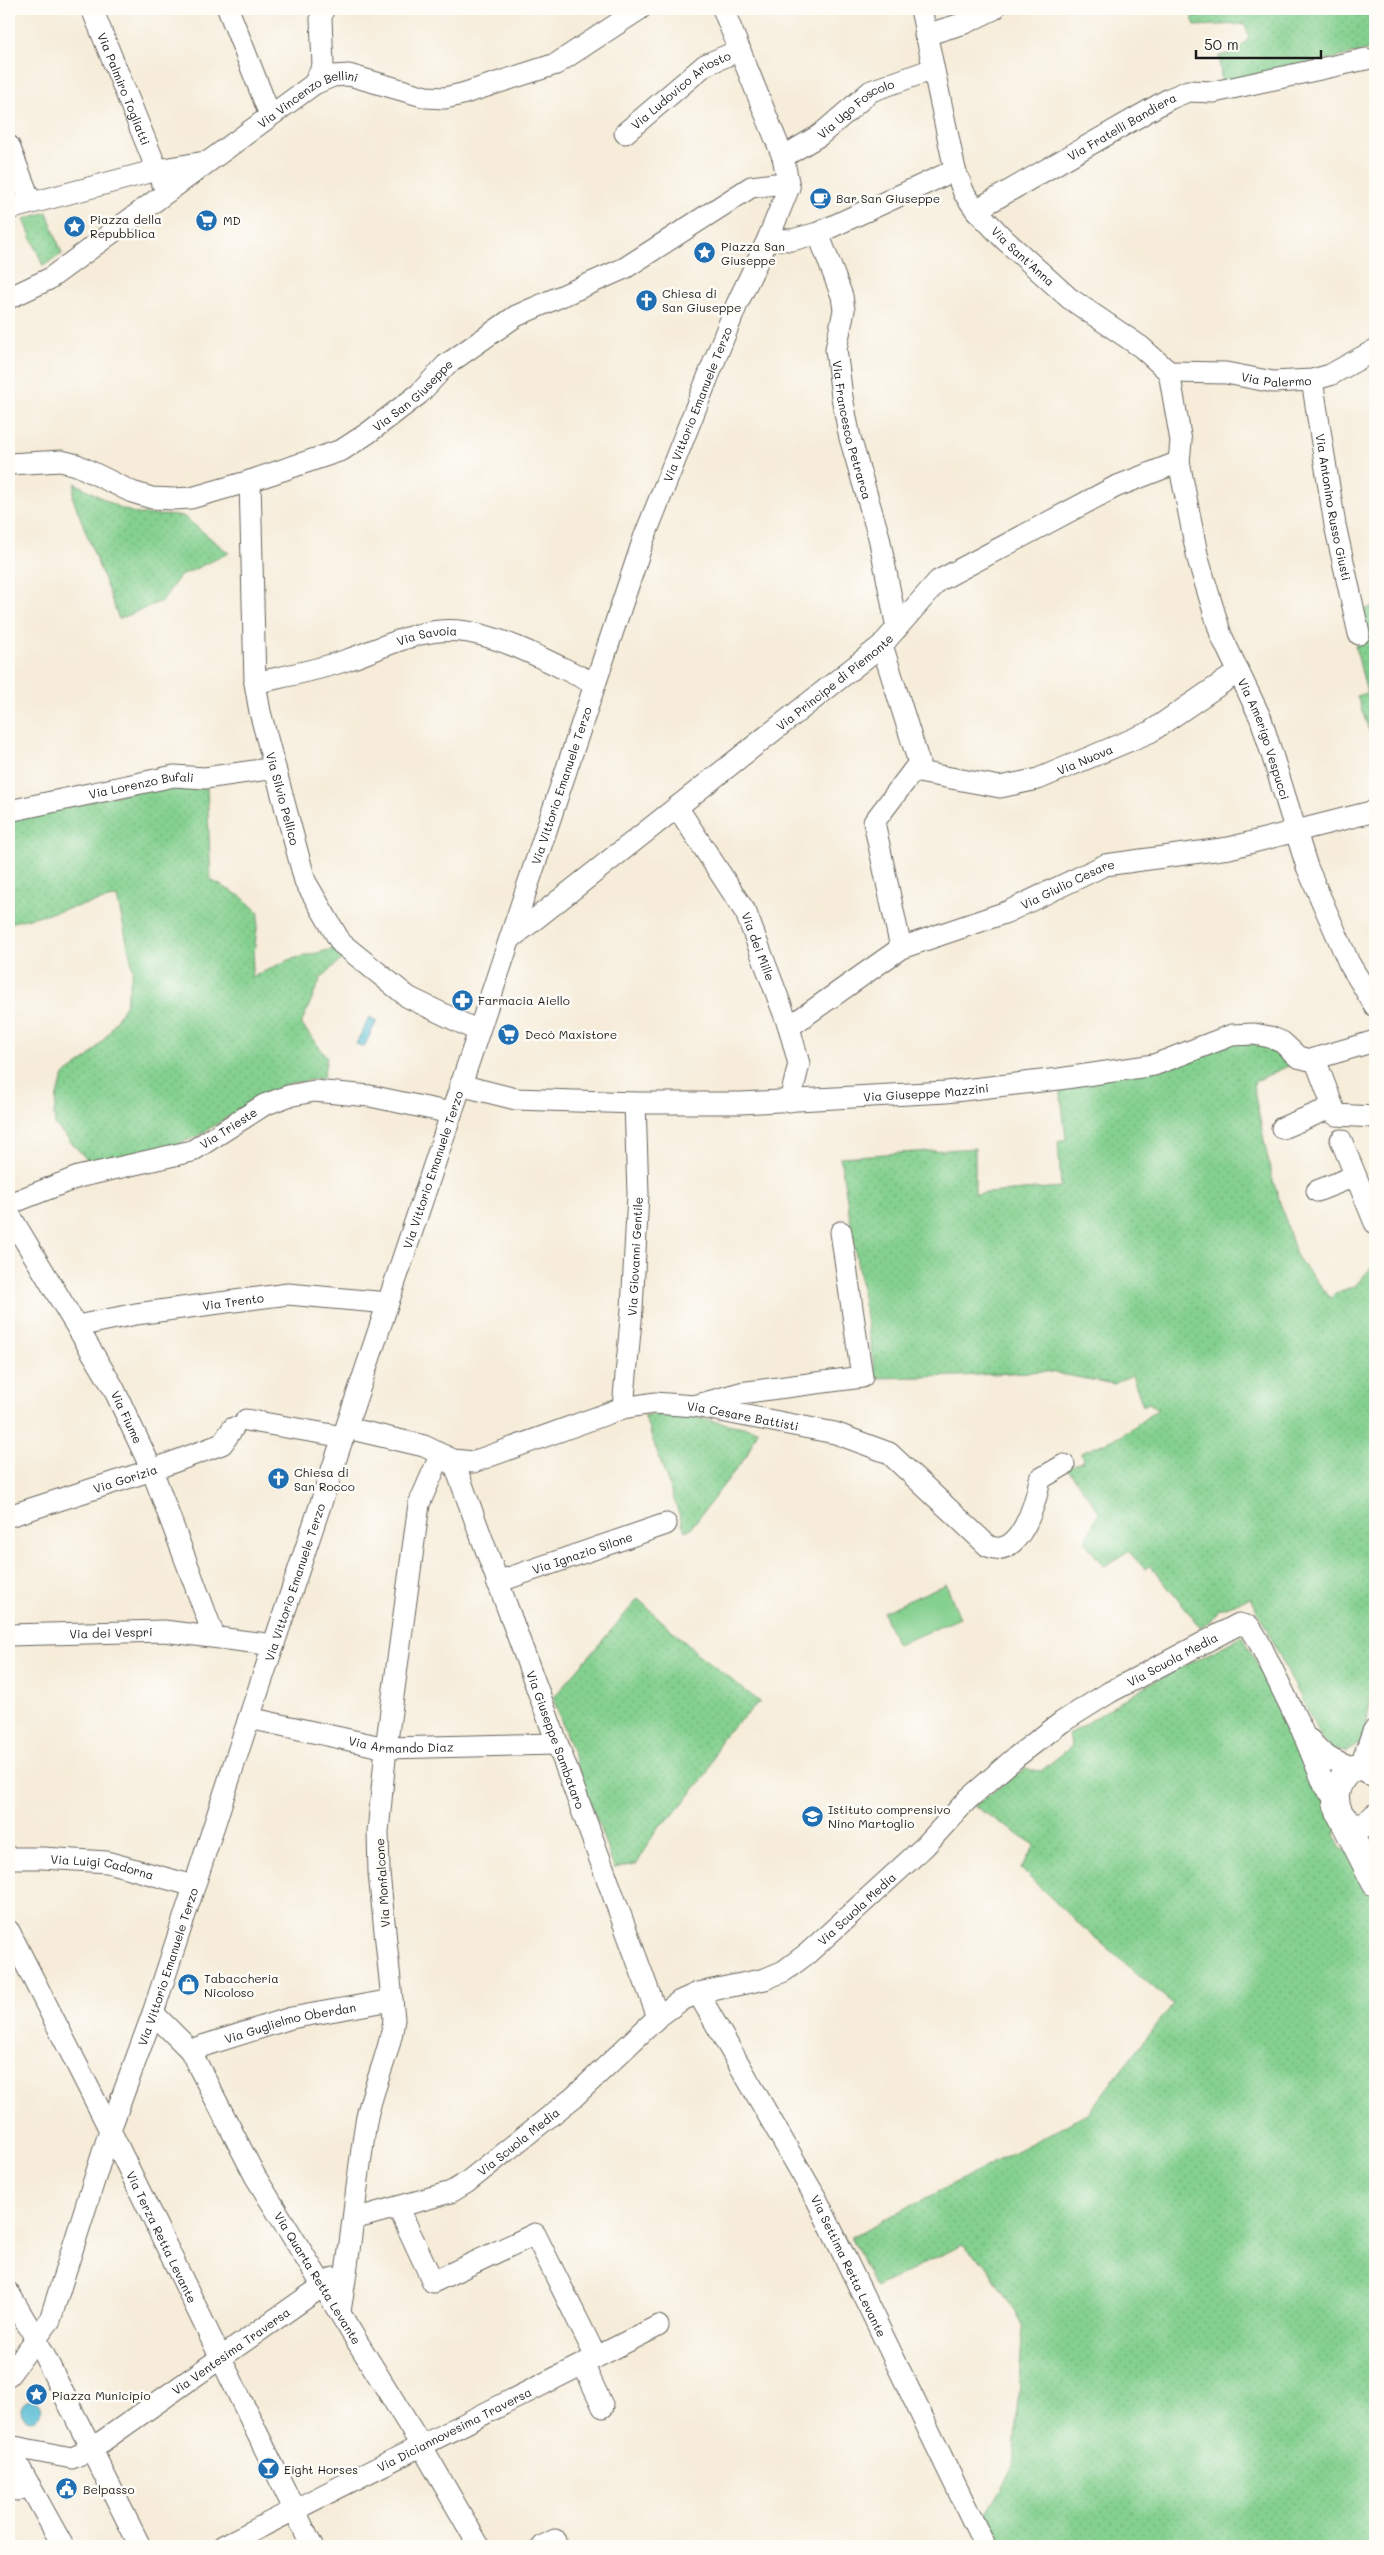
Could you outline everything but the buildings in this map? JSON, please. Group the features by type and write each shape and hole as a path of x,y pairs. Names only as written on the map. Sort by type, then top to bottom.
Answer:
{"main road":[{"path":"1375,1733 1364,1770 1338,1782 1337,1804 1375,1883"},
{"path":"1337,1804 1346,1821 1356,1826 1366,1825 1375,1817"}],"street":[{"name":"Via Palmiro Togliatti","path":"92,9 167,192"},
{"path":"228,9 270,115"},
{"path":"314,84 324,66 321,18 323,9"},
{"name":"Via Vincenzo Bellini","path":"9,298 50,279 314,84 333,76 349,75 426,97 445,98 556,64 640,9"},
{"path":"723,9 783,158 789,187"},
{"name":"Via Sant'Anna","path":"922,9 955,170 964,194 976,210 1069,298 1141,346 1169,372"},
{"path":"926,35 965,23 994,9"},
{"name":"Via Ludovico Ariosto","path":"625,133 705,65 740,50"},
{"name":"Via Fratelli Bandiera","path":"976,210 1168,99 1188,91 1214,92 1366,59"},
{"name":"Via Ugo Foscolo","path":"783,158 820,135 871,91 933,69"},
{"path":"9,146 31,203"},
{"path":"9,209 157,170 210,161"},
{"path":"768,239 792,240 818,233 955,170"},
{"name":"Via San Giuseppe","path":"9,464 61,461 77,465 132,492 152,498 174,499 191,498 250,481 342,450 368,433 419,394 446,366 516,316 625,268 751,188 775,184 789,187"},
{"name":"Via Vittorio Emanuele Terzo","path":"9,2375 50,2320 110,2130 153,2013 249,1718 346,1433 460,1085 644,538 737,304 768,239 789,187"},
{"name":"Via Francesco Petrarca","path":"818,233 842,296 844,310 836,349 842,397 850,438 879,536 897,628"},
{"name":"Via Palermo","path":"1169,372 1226,373 1273,382 1312,380 1330,375 1375,350"},
{"path":"1169,372 1181,442 1179,462"},
{"name":"Via Antonino Russo Giusti","path":"1312,380 1336,526 1359,634"},
{"name":"Via Principe di Piemonte","path":"510,939 882,645 938,581 1115,487 1179,462"},
{"name":"Via Amerigo Vespucci","path":"1179,462 1198,559 1222,635 1261,719 1298,832 1306,867 1349,963 1375,1006"},
{"name":"Via Silvio Pellico","path":"250,481 255,683 274,768 305,881 341,943 408,997 478,1031"},
{"name":"Via Savoia","path":"255,683 348,660 420,634 450,631 468,632 505,642 594,683"},
{"path":"882,645 919,763 874,822 901,948"},
{"name":"Via Nuova","path":"913,771 1000,787 1038,779 1150,732 1238,672"},
{"name":"Via Lorenzo Bufali","path":"9,811 174,776 205,778 274,768"},
{"name":"Via dei Mille","path":"677,807 746,913 789,1027 799,1064 790,1101"},
{"name":"Via Giulio Cesare","path":"789,1027 901,948 1007,912 1105,865 1229,848 1375,811"},
{"name":"Via Giuseppe Mazzini","path":"460,1085 516,1100 635,1104 741,1103 946,1092 1154,1065 1232,1035 1254,1034 1270,1037 1282,1042 1298,1057 1315,1060"},
{"path":"1375,1041 1315,1060 1336,1115 1375,1117"},
{"name":"Via Trieste","path":"9,1204 78,1177 192,1150 264,1105 288,1096 314,1091 370,1096 451,1113"},
{"name":"Via Giovanni Gentile","path":"623,1408 632,1309 638,1194 635,1104"},
{"path":"1282,1128 1333,1107"},
{"path":"1341,1140 1375,1223"},
{"path":"1317,1191 1355,1176"},
{"name":"Via Fiume","path":"9,1214 113,1387 152,1470 214,1636"},
{"path":"695,1406 740,1394 862,1377 841,1232"},
{"name":"Via Trento","path":"77,1326 136,1314 288,1294 388,1303"},
{"name":"Via Cesare Battisti","path":"346,1433 424,1446 446,1458 473,1462 623,1408 654,1403 695,1406 835,1433 889,1452 988,1546 997,1550 1010,1544 1023,1529 1036,1500 1040,1479 1064,1465"},
{"name":"Via Gorizia","path":"9,1516 152,1470 222,1444 240,1424 346,1433"},
{"name":"Via Giuseppe Sambataro","path":"446,1458 497,1582 658,2017"},
{"name":"Via Monfalcone","path":"340,2311 366,2121 392,2037 394,2020 379,1873 378,1832 386,1748 419,1504 446,1458"},
{"name":"Via Ignazio Silone","path":"497,1582 666,1524"},
{"name":"Via Scuola Media","path":"354,2219 451,2192 466,2183 574,2097 658,2017 680,2001 698,1993 765,1979 784,1971 808,1953 918,1852 968,1799 1016,1757 1062,1722 1110,1692 1240,1624 1250,1627 1258,1640 1301,1728"},
{"name":"Via dei Vespri","path":"9,1634 164,1631 274,1645"},
{"name":"Via Armando Diaz","path":"249,1718 386,1748 557,1744"},
{"path":"1301,1728 1320,1752 1333,1762 1364,1770"},
{"path":"1301,1728 1325,1787 1337,1804"},
{"name":"Via Luigi Cadorna","path":"9,1858 107,1862 194,1886"},
{"name":"Via Terza Retta Levante","path":"9,1931 110,2130 312,2546"},
{"name":"Via Settima Retta Levante","path":"698,1993 817,2200 985,2546"},
{"name":"Via Guglielmo Oberdan","path":"190,2050 291,2018 392,2000"},
{"name":"Via Quarta Retta Levante","path":"153,2013 190,2050 255,2176 340,2311 479,2546"},
{"path":"398,2207 433,2282 535,2234 589,2361 603,2407"},
{"name":"Via Ventesima Traversa","path":"14,2447 72,2458 90,2450 347,2270"},
{"path":"9,2293 36,2339 90,2450 140,2546"},
{"name":"Via Diciannovesima Traversa","path":"223,2546 658,2326"},
{"path":"14,2447 16,2461 63,2546"},
{"path":"9,2486 17,2490 30,2486"}],"green space":[{"path":"1207,9 1375,9 1375,48 1222,87 1219,56 1237,52 1249,38 1245,24 1195,26 1192,17"},
{"path":"47,212 62,254 43,266 24,219"},
{"path":"75,483 120,508 137,514 183,516 229,553 180,576 162,601 119,619 73,498"},
{"path":"1375,606 1375,748 1357,696 1367,693 1355,645 1367,643 1361,611"},
{"path":"176,783 196,784 197,788 207,788 211,880 242,897 259,913 251,978 288,960 337,948 345,956 321,978 301,1024 327,1057 323,1078 292,1083 266,1092 198,1136 179,1144 91,1164 55,1125 54,1114 57,1095 64,1075 88,1058 108,1034 126,1003 133,969 117,897 9,923 9,818"},
{"path":"1235,1040 1284,1050 1290,1065 1256,1081 1253,1086 1271,1174 1297,1257 1331,1299 1335,1293 1355,1286 1375,1263 1375,1684 1368,1712 1366,1737 1354,1748 1344,1752 1333,1749 1321,1738 1251,1598 1219,1609 1211,1621 1200,1627 1150,1565 1145,1569 1128,1551 1104,1567 1085,1542 1099,1511 1067,1468 1083,1461 1081,1453 1121,1436 1158,1409 1149,1403 1143,1406 1132,1375 1114,1384 1044,1371 876,1378 840,1157 975,1148 975,1194 1061,1187 1058,1142 1066,1139 1060,1087"},
{"path":"644,1415 683,1415 758,1430 747,1455 690,1529 685,1531"},
{"path":"946,1584 960,1618 897,1645 883,1612"},
{"path":"638,1599 698,1654 760,1702 721,1738 707,1774 673,1815 658,1827 637,1864 614,1868 553,1698"},
{"path":"1243,1636 1338,1824 1334,1835 1342,1849 1352,1853 1375,1900 1375,2546 1000,2546 985,2516 1013,2467 1023,2326 986,2265 962,2245 876,2288 851,2237 1087,2114 1173,2004 1072,1918 1021,1869 1035,1845 974,1806 1024,1769 1041,1771 1072,1746 1068,1735 1149,1684"}],"water":[{"path":"369,1017 377,1021 364,1047 356,1044"},
{"path":"31,2400 38,2403 41,2410 38,2417 31,2420 24,2417 21,2410 24,2403"}],"place":[{"name":"Bar San Giuseppe","path":"820,198"},
{"name":"MD","path":"207,220"},
{"name":"Piazza della Repubblica","path":"74,226"},
{"name":"Piazza San Giuseppe","path":"705,253"},
{"name":"Chiesa di San Giuseppe","path":"646,300"},
{"name":"Farmacia Aiello","path":"462,1000"},
{"name":"Decò Maxistore","path":"509,1034"},
{"name":"Chiesa di San Rocco","path":"278,1479"},
{"name":"Istituto comprensivo Nino Martoglio","path":"812,1816"},
{"name":"Tabaccheria Nicoloso","path":"188,1985"},
{"name":"Piazza Municipio","path":"36,2395"},
{"name":"Eight Horses","path":"268,2469"},
{"name":"Belpasso","path":"67,2489"}]}
